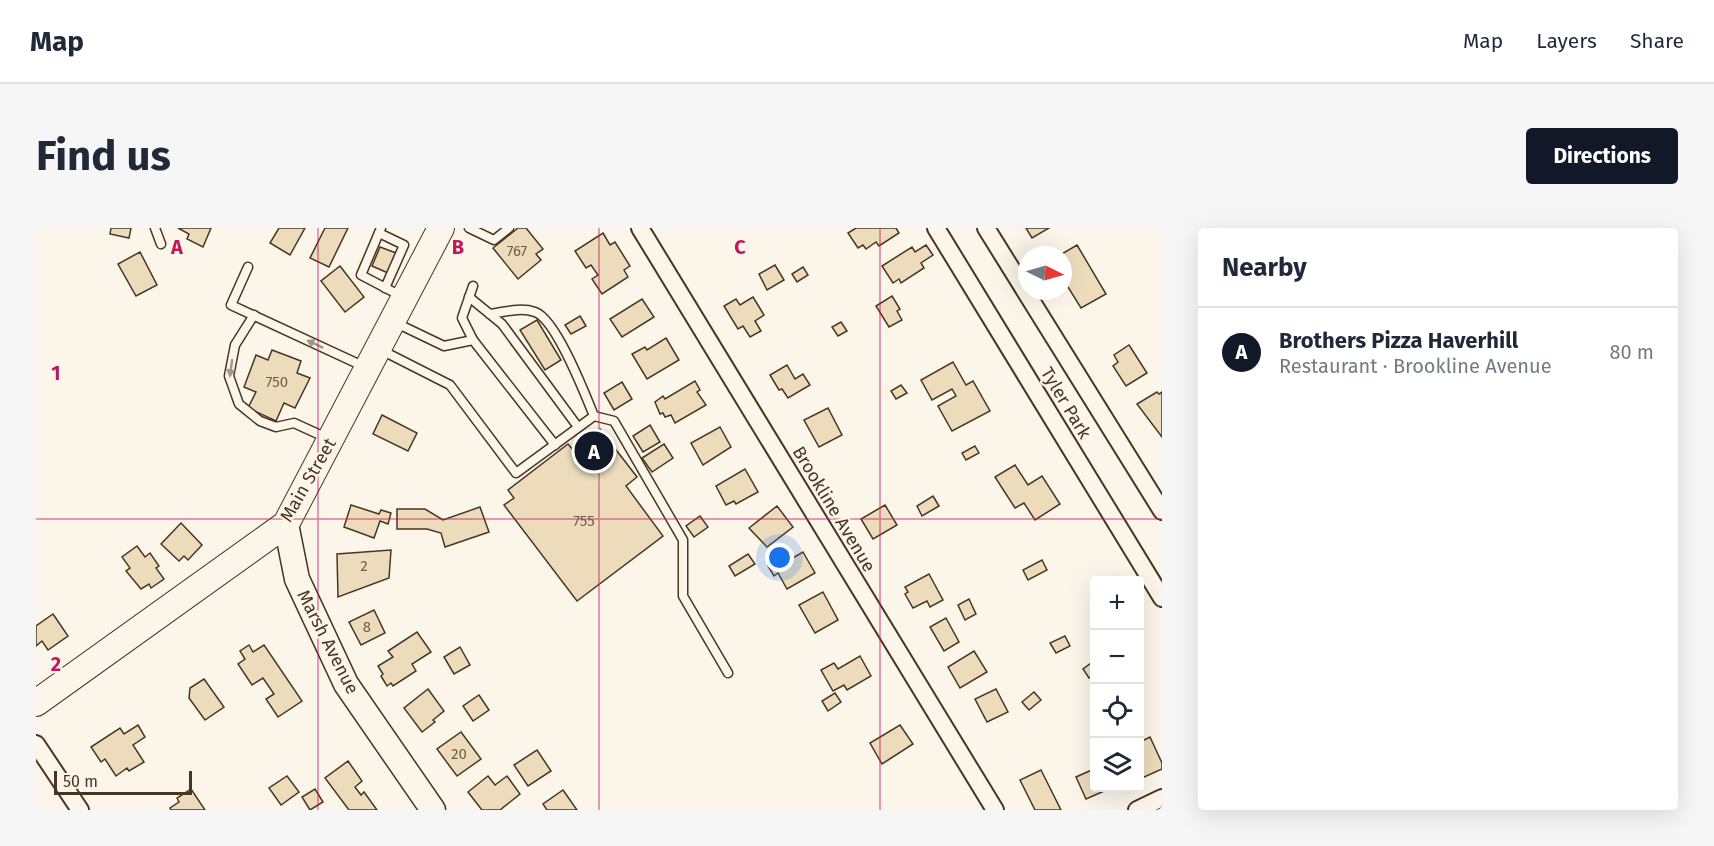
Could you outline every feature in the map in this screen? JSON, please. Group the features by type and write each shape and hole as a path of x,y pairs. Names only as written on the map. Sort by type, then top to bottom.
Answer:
{"main road":[{"name":"Main Street","path":"36,703 286,524 392,321 395,293 441,228"},
{"name":"Marsh Avenue","path":"286,524 297,579 346,684 433,810"}],"street":[{"name":"Brookline Avenue","path":"640,228 995,810"},
{"name":"Tyler Park","path":"936,228 1162,598"},
{"name":"Tyler Park","path":"986,228 1162,511"},
{"path":"36,744 80,810"},
{"path":"1137,810 1162,798"}],"lane":[{"path":"155,228 161,244"},
{"path":"474,229 494,240 509,228"},
{"path":"380,230 405,245 395,293 361,275 380,230"},
{"path":"248,267 231,305 450,386 516,473 594,416"},
{"path":"473,286 462,318 473,340 555,445"},
{"path":"469,297 502,324 578,428"},
{"path":"490,314 520,310 540,314 547,321 571,362 594,416"},
{"path":"254,315 235,345 229,376 239,404 260,421 276,427 294,423 331,440"},
{"path":"392,321 444,346 473,340"},
{"path":"594,416 614,421 683,540 683,596 728,673"}],"building":[{"path":"111,228 131,228 129,238 110,234"},
{"path":"178,228 211,228 203,247 187,239 189,234"},
{"path":"279,228 305,228 290,255 270,243"},
{"path":"325,228 348,228 329,267 310,258"},
{"path":"518,228 526,228 543,249 536,254 541,260 518,279 493,248"},
{"path":"856,228 896,228 899,233 879,246 876,242 866,249 863,245 858,248 848,233"},
{"path":"1026,228 1049,228 1032,238"},
{"path":"603,233 610,245 615,242 630,266 624,270 628,277 602,294 592,279 598,275 591,265 586,268 575,251"},
{"path":"926,245 933,255 921,263 924,268 901,283 899,279 893,283 882,266 912,247 915,252"},
{"path":"1077,245 1106,294 1081,308 1072,294 1072,248"},
{"path":"380,247 396,253 388,273 372,266"},
{"path":"140,252 157,285 136,296 118,264"},
{"path":"775,265 784,280 767,290 759,274"},
{"path":"340,266 364,297 345,312 321,281"},
{"path":"803,267 808,275 797,282 792,274"},
{"path":"892,296 900,309 897,311 902,320 889,327 876,306"},
{"path":"753,297 764,315 755,321 761,331 750,337 743,326 738,329 724,306 736,299 740,305"},
{"path":"642,299 654,317 622,337 610,319"},
{"path":"580,316 586,326 571,334 565,325"},
{"path":"537,320 561,360 545,370 520,330"},
{"path":"841,322 847,331 838,336 832,327"},
{"path":"666,338 679,360 647,379 632,354 645,347 647,350"},
{"path":"1129,345 1147,373 1126,386 1113,366 1118,362 1114,355"},
{"path":"272,350 301,361 297,373 310,378 295,408 284,403 276,421 248,408 256,392 244,387 256,355 268,360"},
{"path":"953,362 966,385 973,381 990,411 952,431 938,406 956,396 952,389 932,400 921,380"},
{"path":"787,365 795,379 803,374 810,385 788,398 782,389 779,390 770,375"},
{"path":"695,381 700,390 697,392 706,405 675,423 671,415 665,417 663,413 660,414 655,402 663,396 665,399"},
{"path":"622,382 632,399 614,410 604,393"},
{"path":"901,385 907,393 896,399 891,391"},
{"path":"1157,392 1159,394 1162,392 1162,437 1137,404"},
{"path":"828,408 842,435 819,447 804,420"},
{"path":"382,415 417,433 408,451 373,434"},
{"path":"650,425 660,442 643,452 633,436"},
{"path":"720,427 731,447 703,465 691,443"},
{"path":"600,429 637,477 626,486 663,536 577,601 504,505 514,498 508,490 568,444 573,450"},
{"path":"664,444 673,458 652,472 642,458"},
{"path":"975,446 979,453 966,460 962,453"},
{"path":"1015,465 1028,485 1042,476 1060,504 1035,520 1024,503 1015,508 995,477"},
{"path":"745,469 758,492 736,504 734,501 726,505 716,486"},
{"path":"933,496 939,506 922,516 917,506"},
{"path":"351,505 379,514 381,510 391,513 388,524 380,521 374,538 344,527"},
{"path":"885,505 897,525 873,539 861,519"},
{"path":"777,506 793,527 767,547 749,528"},
{"path":"480,507 489,532 445,547 441,533 427,529 397,529 397,509 425,509 443,520"},
{"path":"700,516 708,527 694,537 686,526"},
{"path":"181,523 202,545 188,560 184,556 179,561 161,544"},
{"path":"137,546 145,557 150,553 159,566 156,568 164,579 151,588 149,584 141,589 126,571 130,568 122,557"},
{"path":"391,550 389,578 338,597 337,554"},
{"path":"803,552 815,573 787,589 778,573 774,576 768,566 782,558 784,563"},
{"path":"748,554 755,564 735,576 729,566"},
{"path":"1042,560 1047,570 1028,580 1023,570"},
{"path":"929,574 943,600 930,607 927,601 913,608 905,594 908,592 905,587"},
{"path":"823,592 838,620 815,633 799,605"},
{"path":"969,599 976,614 965,620 958,605"},
{"path":"374,610 385,633 361,645 349,622"},
{"path":"53,614 68,636 48,650 42,641 36,646 36,626"},
{"path":"946,618 959,642 944,651 930,627"},
{"path":"417,632 431,652 412,664 416,671 393,686 391,683 387,686 378,666 393,657 388,651"},
{"path":"1065,636 1070,646 1056,653 1050,643"},
{"path":"249,645 253,652 264,645 302,701 278,717 266,699 274,694 263,678 252,685 238,664 245,659 240,651"},
{"path":"460,647 470,665 454,674 444,657"},
{"path":"974,651 987,672 960,688 948,667"},
{"path":"860,656 871,676 847,690 844,685 833,691 821,670 834,663 838,669"},
{"path":"1090,664 1090,677 1089,678 1083,669"},
{"path":"204,679 224,707 205,720 189,698 190,688"},
{"path":"428,689 444,711 422,732 404,708"},
{"path":"996,689 1008,712 987,722 975,699"},
{"path":"1034,692 1041,700 1029,710 1022,702"},
{"path":"835,693 841,702 828,711 822,701"},
{"path":"479,695 489,710 473,721 463,706"},
{"path":"138,725 145,737 133,745 144,762 129,771 127,768 116,776 105,759 101,762 91,747 120,728 124,734"},
{"path":"900,725 913,744 882,764 870,743"},
{"path":"461,732 481,759 457,776 437,749"},
{"path":"1150,737 1162,763 1162,769 1144,777 1144,740"},
{"path":"537,750 551,771 528,786 514,765"},
{"path":"348,761 362,781 355,787 361,795 364,792 377,810 349,810 325,778"},
{"path":"1041,770 1061,810 1035,810 1020,780"},
{"path":"1090,771 1090,792 1102,792 1086,799 1076,777"},
{"path":"287,776 299,792 281,805 269,788"},
{"path":"488,776 495,785 507,776 520,794 500,810 482,810 468,792"},
{"path":"191,789 205,810 171,810 170,808 179,802 177,798"},
{"path":"315,789 323,802 310,810 302,797"},
{"path":"563,790 577,810 547,810 543,804"}],"place":[{"name":"Brothers Pizza Haverhill","path":"594,451"}]}
